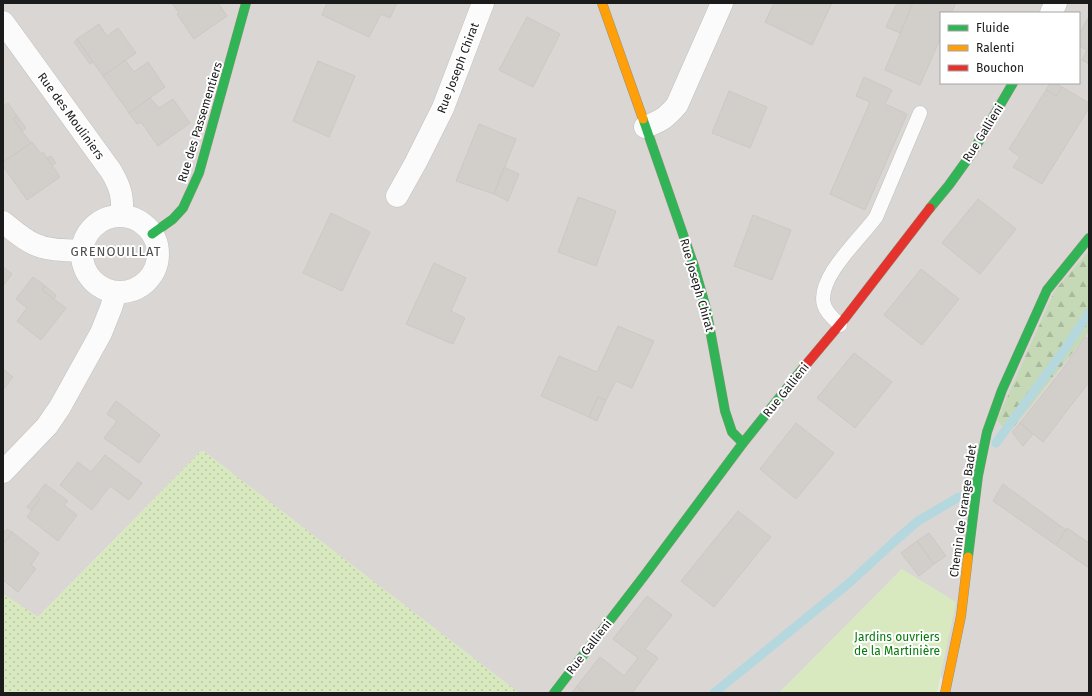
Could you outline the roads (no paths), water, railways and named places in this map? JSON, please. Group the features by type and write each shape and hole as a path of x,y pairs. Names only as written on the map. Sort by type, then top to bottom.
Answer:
{"street":[{"name":"Rue des Passementiers","path":"152,234 174,219 183,208 199,173 246,3"},
{"name":"Rue Joseph Chirat","path":"398,196 443,108 483,3"},
{"name":"Rue Joseph Chirat","path":"602,3 694,266 706,308 725,411 732,432 743,443"},
{"path":"645,127 659,122 668,116 677,105 722,3"},
{"path":"1052,12 1056,3"},
{"name":"Rue des Mouliniers","path":"3,22 112,171 119,185 123,201 122,216"},
{"name":"Rue Gallieni","path":"554,693 644,576 743,443 840,324 949,185 972,153 1012,84"},
{"path":"122,216 134,219 144,224 152,234 157,243 158,263 154,272 147,281 138,288 127,292 116,292 105,289 87,274 83,263 82,251 84,240 91,230 100,222 111,217 122,216"},
{"path":"3,222 24,239 36,245 59,250 82,251"},
{"name":"Chemin de Grange Badet","path":"945,693 961,616 978,476 987,432 1002,390 1047,290 1089,238"},
{"path":"3,472 47,426 60,407 101,333 112,308 116,292"}],"lane":[{"path":"840,324 829,315 824,305 823,294 827,283 841,258 876,217 920,113"}],"waterway":[{"path":"996,443 1062,353 1089,313"},
{"path":"714,693 848,584 918,521 959,497"}],"district":[{"name":"GRENOUILLAT","path":"116,251"}],"park label":[{"name":"Jardins ouvriers de la Martinière","path":"897,644"}]}
